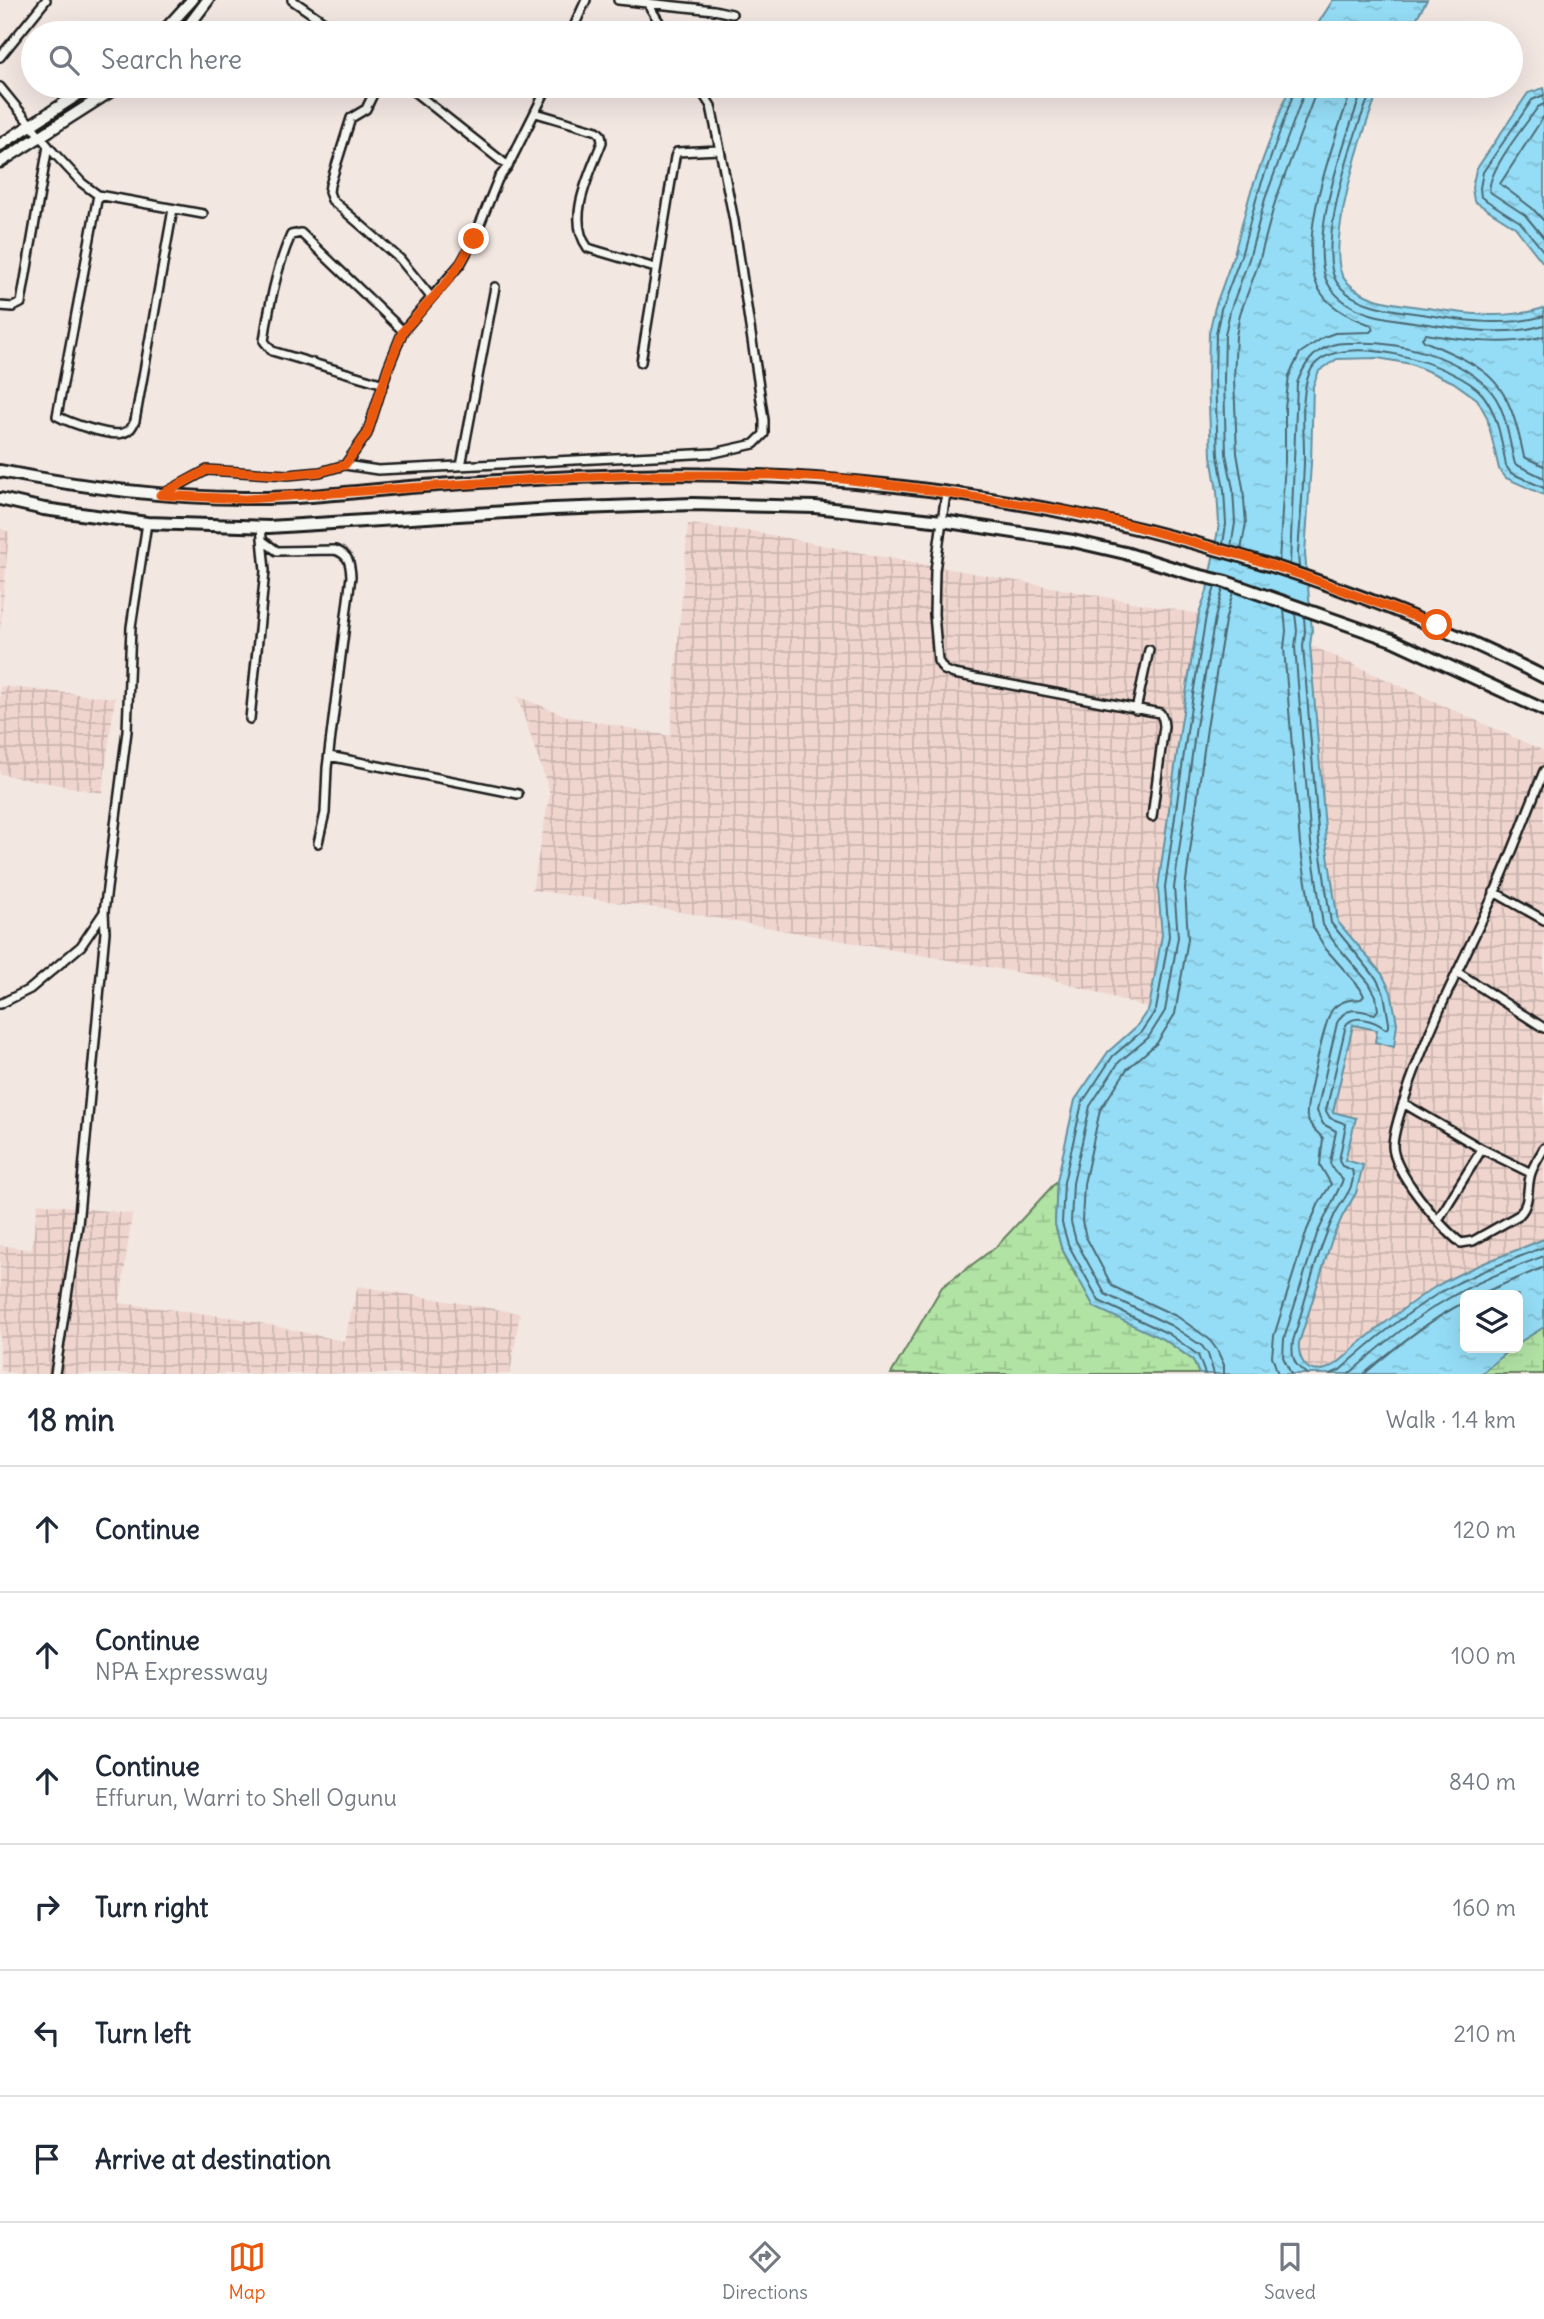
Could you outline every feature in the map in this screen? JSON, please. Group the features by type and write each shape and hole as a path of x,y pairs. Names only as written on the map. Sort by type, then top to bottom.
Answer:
{"main road":[{"path":"173,21 192,0"},
{"path":"192,21 208,0"},
{"path":"0,145 73,98"},
{"path":"0,162 100,98"},
{"path":"0,471 105,490 245,499 538,479 705,474 843,479 1065,511 1188,541 1304,576 1437,625 1544,677"},
{"path":"0,499 44,509 147,523 261,527 553,509 693,504 815,507 942,521 1073,541 1226,582 1392,640 1544,710"}],"street":[{"path":"29,21 46,0"},
{"path":"292,0 323,21"},
{"path":"576,21 586,0"},
{"path":"618,0 732,14"},
{"path":"714,10 717,0"},
{"path":"646,2 658,21"},
{"path":"0,57 21,31"},
{"path":"0,87 48,146 82,183 98,195 203,214"},
{"path":"372,98 366,110 351,118 329,192 332,200 400,259 432,298"},
{"path":"422,98 508,166"},
{"path":"345,465 367,434 403,331 461,262 474,239 498,179 508,166 543,98"},
{"path":"160,495 207,470 288,475 320,472 345,465 378,470 714,453 754,444 764,434 764,420 734,221 711,106 706,98"},
{"path":"536,113 597,131 601,135 602,142 582,198 579,217 582,241 587,248 655,268"},
{"path":"0,306 13,307 21,303 48,146"},
{"path":"641,362 677,152 720,150"},
{"path":"98,195 57,416 69,423 121,434 130,430 135,421 173,209"},
{"path":"384,384 267,347 264,341 268,317 281,260 291,235 301,233 403,331"},
{"path":"461,466 495,287"},
{"path":"946,493 935,571 934,614 938,661 944,670 954,674 1160,713 1163,719 1152,817"},
{"path":"55,1374 78,1225 105,932 104,912 127,732 131,627 147,523"},
{"path":"250,719 265,570 261,527"},
{"path":"263,541 277,551 335,550 344,553 349,560 351,576 329,757 325,813 318,843"},
{"path":"1136,710 1149,650"},
{"path":"329,757 517,794"},
{"path":"1544,771 1494,892 1421,1054 1403,1103 1393,1145 1396,1161 1422,1201 1447,1232 1461,1243 1473,1241 1524,1210 1531,1173 1544,1148"},
{"path":"1494,892 1544,920"},
{"path":"0,1004 30,989 81,946 104,912"},
{"path":"1457,972 1544,1028"},
{"path":"1403,1103 1482,1149 1531,1173"},
{"path":"1438,1220 1482,1149"}],"shaded area":[{"path":"688,524 757,532 1199,614 1158,888 1162,935 1149,1008 1048,978 670,910 532,890 550,793 517,696 567,716 670,736"},
{"path":"0,528 9,532 0,634"},
{"path":"1310,645 1544,751 1544,1239 1486,1262 1437,1287 1399,1312 1336,1364 1322,1371 1302,1363 1298,1353 1299,1343 1332,1239 1356,1193 1363,1165 1345,1161 1333,1112 1353,1025 1378,1030 1393,1046 1397,1023 1338,922 1326,841"},
{"path":"0,686 115,698 102,793 0,774"},
{"path":"38,1203 132,1214 120,1303 237,1318 344,1341 358,1286 520,1313 510,1374 20,1374 0,1371 0,1245 31,1250"}],"green space":[{"path":"1057,1181 1055,1224 1061,1247 1076,1276 1133,1324 1165,1340 1193,1360 1199,1374 891,1374 942,1287 997,1246"},
{"path":"1544,1327 1544,1374 1481,1374 1505,1353 1523,1353 1523,1340"}],"water":[{"path":"1333,0 1427,0 1415,21 1320,21"},
{"path":"1544,88 1544,264 1515,227 1474,201 1472,188 1476,170 1528,93"},
{"path":"1286,98 1376,98 1357,154 1342,215 1339,265 1345,280 1362,294 1406,305 1501,315 1544,308 1544,495 1506,478 1499,469 1487,417 1477,399 1453,382 1411,364 1378,358 1337,359 1319,371 1313,386 1305,554 1326,841 1338,922 1382,974 1391,992 1397,1023 1394,1047 1375,1042 1377,1030 1353,1025 1333,1112 1356,1118 1345,1160 1363,1165 1356,1193 1332,1239 1299,1343 1300,1354 1311,1369 1316,1371 1328,1368 1397,1313 1435,1287 1475,1267 1544,1239 1544,1327 1523,1340 1523,1290 1460,1290 1460,1353 1505,1353 1481,1374 1199,1374 1193,1360 1165,1340 1094,1307 1061,1247 1055,1224 1057,1181 1075,1100 1108,1052 1136,1027 1149,1008 1162,935 1158,888 1181,724 1199,614 1207,591 1219,524 1211,456 1209,333 1215,307 1234,254 1250,194"}],"route":[{"path":"474,239 446,283 403,331 367,434 345,465 320,472 288,475 207,470 160,495 245,499 629,475 772,475 843,479 1065,511 1122,523 1247,557 1437,625"}]}
